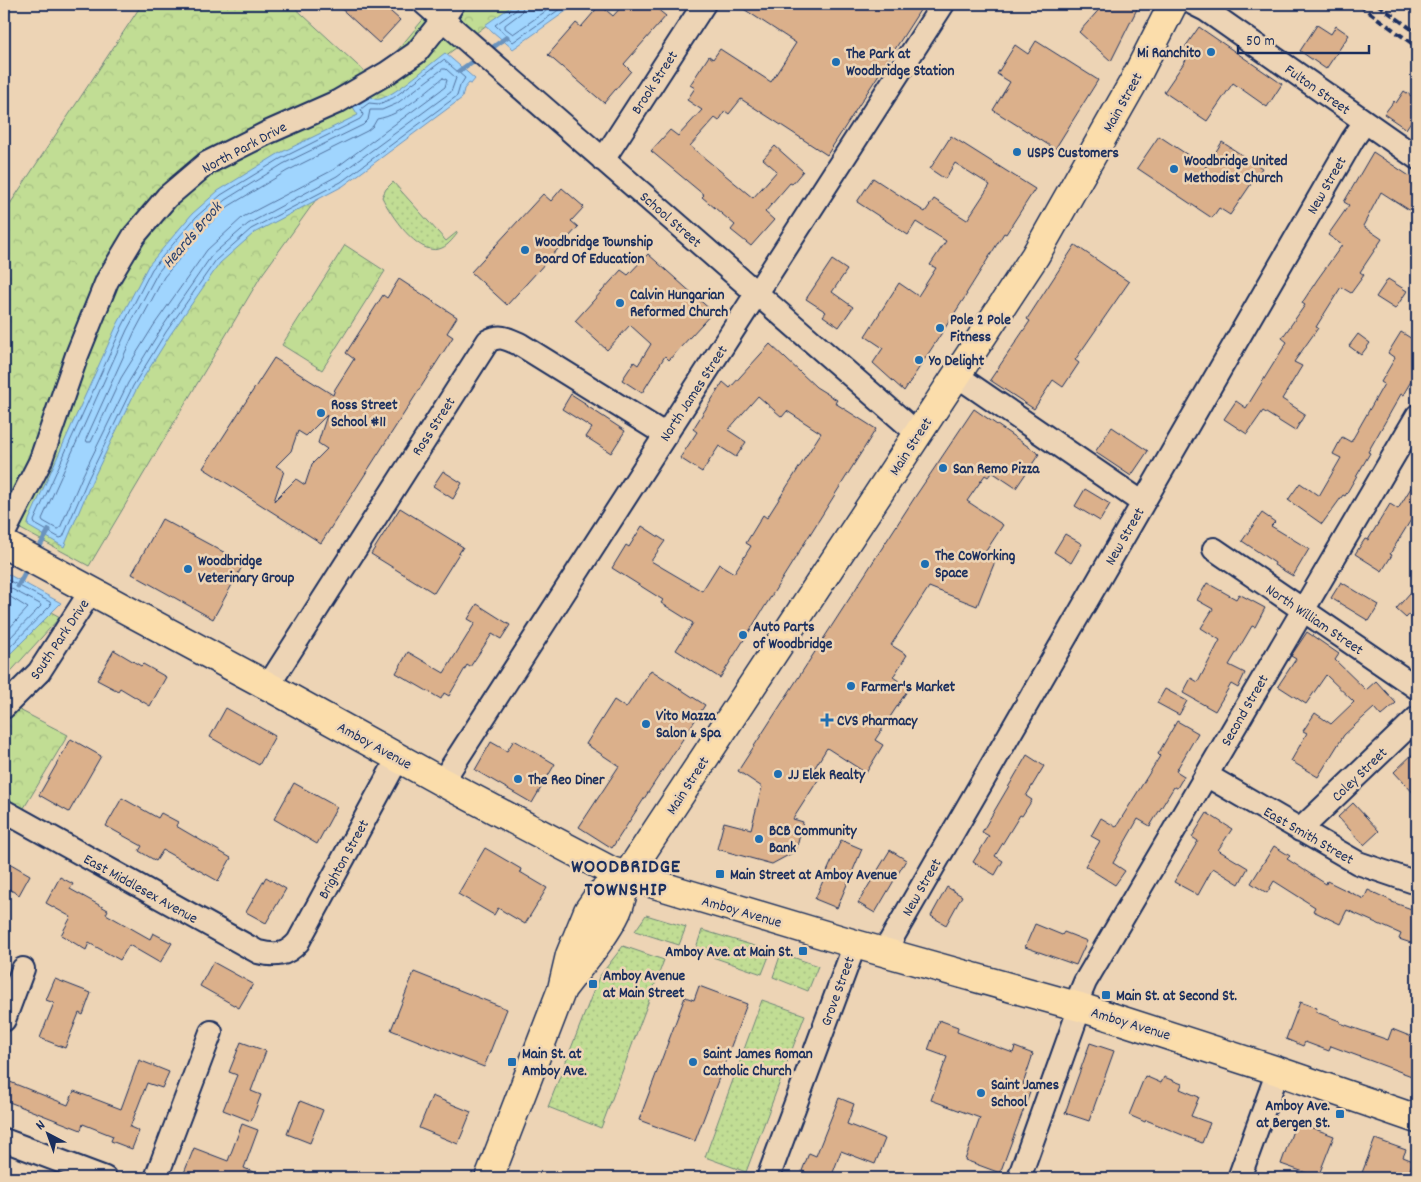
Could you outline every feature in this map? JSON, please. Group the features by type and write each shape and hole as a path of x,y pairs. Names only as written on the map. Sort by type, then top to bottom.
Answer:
{"main road":[{"name":"Main Street","path":"489,1178 562,989 570,956 588,911 599,895 626,877 1034,256 1133,83 1173,4"},
{"name":"Amboy Avenue","path":"8,542 80,584 442,782 596,864 626,877 1077,1006 1278,1071 1417,1119"}],"street":[{"name":"School Street","path":"425,4 448,12 466,39 918,434"},
{"name":"Brook Street","path":"603,160 704,4"},
{"name":"North James Street","path":"442,782 943,4"},
{"name":"Fulton Street","path":"1194,4 1417,158"},
{"name":"North Park Drive","path":"8,542 40,462 77,355 107,281 134,236 167,197 207,163 269,132 338,102 387,73 416,52 448,12"},
{"name":"New Street","path":"884,952 1349,146 1365,122"},
{"name":"Ross Street","path":"268,686 488,341 496,337 506,338 521,345 666,436"},
{"path":"956,375 1143,503"},
{"name":"Second Street","path":"1019,1178 1085,982 1417,416"},
{"name":"North William Street","path":"1214,549 1417,688"},
{"name":"South Park Drive","path":"4,707 39,672 80,584"},
{"name":"Coley Street","path":"1300,830 1417,718"},
{"name":"Brighton Street","path":"282,954 298,942 398,758"},
{"name":"East Smith Street","path":"1206,775 1358,863 1417,883"},
{"name":"East Middlesex Avenue","path":"4,811 258,952 269,955 282,954"},
{"name":"Grove Street","path":"768,1178 855,944"},
{"path":"4,1020 23,969"},
{"path":"156,1178 211,1032"},
{"path":"1239,1178 1278,1071"},
{"path":"4,1140 105,1178"}],"green space":[{"path":"142,4 291,4 368,75 396,52 436,4 515,4 390,97 261,276 89,566 4,520 4,213"},
{"path":"393,182 446,241 457,232 449,243 439,249 431,249 422,246 405,232 382,197 386,189"},
{"path":"345,245 385,271 322,370 282,345"},
{"path":"4,586 60,617 4,679"},
{"path":"4,702 68,735 4,841"},
{"path":"646,915 686,927 679,945 635,931"},
{"path":"702,930 771,951 762,974 695,951"},
{"path":"623,946 664,960 601,1128 548,1107 599,977"},
{"path":"781,953 818,966 808,991 773,977"},
{"path":"762,1000 805,1015 746,1172 705,1157"}],"water":[{"path":"515,4 576,4 513,49 485,25"},
{"path":"445,53 475,79 464,89 462,98 343,186 254,233 220,263 170,335 137,388 92,481 64,547 28,526 29,520 117,325 148,266 192,214 218,191 278,154 358,115 353,107 370,96 379,99 387,96"},
{"path":"4,572 61,603 4,660"}],"building":[{"path":"336,4 382,4 400,20 379,43"},
{"path":"624,4 651,4 666,16 624,64 631,71 604,103 548,55 576,23 581,27 600,5 613,16"},
{"name":"The Park at Woodbridge Station","path":"736,4 924,4 827,155 741,99 729,114 725,111 719,121 715,118 690,146 753,198 777,171 763,159 775,146 803,171 765,212 774,220 751,246 731,230 735,225 702,197 704,195 651,151 670,130 678,136 702,110 687,100 695,88 690,85 709,56 713,59 720,49 771,82 796,43"},
{"path":"1104,4 1131,4 1137,9 1111,61 1079,32"},
{"path":"1317,25 1331,34 1336,26 1349,35 1326,69 1300,51"},
{"path":"1199,27 1282,84 1267,107 1233,83 1207,121 1164,92 1190,54 1183,50"},
{"path":"1036,41 1098,80 1055,149 993,110 1010,82 997,74 1015,45 1028,54"},
{"path":"1404,91 1417,100 1417,112 1406,129 1384,114 1394,101 1396,103"},
{"path":"951,136 1035,189 1006,234 1004,233 904,391 873,363 883,348 865,336 899,283 918,296 936,268 930,265 946,241 916,222 908,235 857,202 873,178 925,212 934,199 967,220 990,185 955,163 945,179 930,169"},
{"path":"1159,136 1206,167 1222,142 1262,168 1230,215 1219,208 1212,218 1137,168"},
{"path":"1373,152 1417,181 1417,215 1381,192 1363,226 1382,239 1360,272 1364,275 1351,293 1341,287 1316,327 1318,328 1294,362 1302,366 1282,399 1305,414 1295,431 1263,411 1247,434 1224,419 1236,401 1246,408 1287,342 1282,338 1305,305 1302,303 1342,245 1328,235 1349,205 1344,202"},
{"name":"Woodbridge Township Board Of Education","path":"562,188 584,207 571,221 578,227 507,305 471,272 543,194 551,201"},
{"path":"1075,245 1129,282 1075,360 1079,363 1063,387 1053,380 1034,409 990,380 1030,321 1027,319"},
{"name":"Calvin Hungarian Reformed Church","path":"648,254 713,312 669,360 665,356 642,393 622,380 634,362 638,365 651,344 630,325 607,350 575,321 621,270 628,275"},
{"path":"832,260 847,270 832,292 853,307 839,327 823,316 826,312 806,299"},
{"name":"Ross Street School #11","path":"399,279 457,317 447,333 453,337 321,543 203,468 274,358 333,395 354,359 346,353 383,295 387,298","holes":["327,415 318,443 327,449 312,464 305,485 296,479 274,501 284,471 276,466 291,451 298,431 306,436"]},
{"path":"1388,279 1407,291 1395,309 1376,297"},
{"path":"1401,332 1417,342 1417,371 1403,395 1401,394 1345,496 1343,495 1322,524 1288,500 1300,483 1319,496 1341,458 1333,454 1342,437 1351,442 1384,384 1381,382 1395,358 1388,353"},
{"path":"1358,334 1370,343 1361,355 1349,346"},
{"path":"770,344 816,387 837,400 835,403 876,429 720,678 676,650 693,623 661,603 663,600 612,568 626,545 629,547 642,526 665,541 651,561 702,591 719,564 734,573 751,546 746,543 763,515 767,518 821,433 787,411 782,417 758,396 728,430 746,442 736,457 719,446 702,472 680,458 697,432 693,429 723,382 730,388"},
{"path":"571,394 625,431 611,453 586,437 592,428 562,409"},
{"path":"974,409 1039,454 1016,488 992,472 988,477 985,475 967,501 1003,525 984,554 996,559 977,606 929,587 891,645 907,655 893,677 909,688 875,740 883,745 866,773 827,748 812,772 820,777 793,819 803,822 796,851 772,864 717,849 724,822 751,829 762,787 738,771"},
{"path":"1112,427 1148,451 1131,476 1095,452"},
{"path":"443,471 462,483 453,499 433,486"},
{"path":"1417,478 1417,510 1390,554 1392,555 1382,571 1355,554 1365,539 1368,540 1390,504 1398,509"},
{"path":"1085,489 1110,504 1100,521 1075,506"},
{"path":"400,508 463,547 434,593 371,554"},
{"path":"1262,513 1275,522 1271,526 1309,549 1293,576 1274,565 1275,563 1242,541"},
{"name":"Woodbridge Veterinary Group","path":"162,519 244,563 213,619 132,574"},
{"path":"1065,534 1082,544 1071,563 1054,552"},
{"path":"1341,582 1379,605 1369,621 1331,598"},
{"path":"1207,583 1236,599 1239,594 1265,608 1255,627 1252,626 1229,665 1245,673 1238,688 1231,684 1215,711 1183,693 1191,678 1198,682 1220,640 1201,628 1213,609 1197,600"},
{"path":"1417,585 1417,606 1406,618 1396,609"},
{"path":"477,604 510,625 501,639 492,634 470,667 467,665 449,696 444,693 441,699 396,673 408,652 444,673 475,623 468,619"},
{"path":"1307,632 1339,654 1335,660 1366,690 1376,681 1396,703 1381,716 1374,708 1344,735 1318,777 1291,761 1307,733 1303,731 1315,713 1331,724 1354,702 1326,675 1306,704 1278,686 1296,659 1291,656"},
{"path":"114,650 141,666 143,664 166,677 150,706 120,688 118,691 97,680"},
{"path":"651,670 705,705 612,848 579,827 619,766 586,744 614,700 626,708"},
{"path":"1165,689 1187,701 1179,715 1157,703"},
{"path":"226,708 275,736 259,765 210,737"},
{"path":"1177,721 1198,733 1176,771 1184,776 1177,788 1174,787 1150,826 1138,819 1113,863 1125,871 1115,885 1085,866 1100,841 1091,836 1101,818 1116,827 1160,756 1158,754"},
{"path":"71,739 101,756 69,812 39,795"},
{"name":"The Reo Diner","path":"514,740 555,764 532,803 475,770 491,742 507,751"},
{"path":"1417,750 1417,797 1394,772"},
{"path":"1027,755 1044,766 1026,796 1032,800 1022,816 1020,815 995,856 1003,861 995,875 973,862 989,836 982,832"},
{"path":"294,783 337,807 317,844 274,819"},
{"path":"122,798 158,818 161,813 178,822 176,826 231,858 218,881 163,850 156,861 139,851 142,846 106,826"},
{"path":"1353,803 1379,831 1364,845 1338,817"},
{"path":"1207,813 1232,829 1218,850 1248,868 1239,884 1213,868 1198,895 1174,882 1198,841 1192,837"},
{"path":"841,840 862,849 837,908 815,899"},
{"path":"1274,846 1290,856 1287,859 1326,884 1327,881 1364,899 1368,890 1392,902 1417,911 1417,945 1399,939 1401,934 1347,910 1340,924 1313,911 1315,907 1274,881 1267,893 1251,883"},
{"path":"485,848 521,869 520,872 547,888 525,924 498,908 494,915 458,894"},
{"path":"890,850 906,860 875,913 858,903"},
{"path":"4,860 30,875 19,895 4,886"},
{"path":"60,877 73,884 70,889 108,910 106,914 150,939 153,933 172,943 160,963 129,945 120,960 89,943 86,950 61,935 71,917 46,903"},
{"path":"266,877 286,889 266,923 246,912"},
{"path":"947,887 962,896 946,925 931,916"},
{"path":"1035,924 1062,935 1064,932 1087,941 1076,965 1025,947"},
{"path":"213,962 253,984 239,1008 200,986"},
{"path":"414,972 507,1009 484,1067 391,1030"},
{"path":"55,979 91,993 83,1015 79,1013 65,1048 40,1038 54,1003 46,1000"},
{"name":"Saint James Roman Catholic Church","path":"699,986 747,1004 695,1141 639,1120 685,997 694,1000"},
{"path":"1300,1002 1317,1008 1316,1012 1340,1021 1340,1023 1388,1040 1392,1029 1417,1039 1417,1078 1331,1046 1329,1051 1305,1042 1303,1046 1286,1039"},
{"name":"Saint James School","path":"939,1020 958,1027 957,1032 1013,1053 1015,1047 1033,1054 1023,1084 1032,1087 1000,1173 965,1160 980,1118 931,1100 947,1057 928,1050"},
{"path":"241,1042 266,1051 251,1091 261,1095 251,1121 223,1110 237,1075 229,1072"},
{"path":"1090,1043 1114,1051 1089,1121 1065,1113"},
{"path":"139,1060 169,1072 162,1088 147,1083 130,1127 139,1131 132,1149 111,1141 113,1136 83,1124 81,1130 4,1100 10,1082 68,1105 74,1091 121,1109"},
{"path":"1145,1076 1161,1083 1164,1077 1182,1084 1180,1089 1199,1097 1191,1116 1210,1123 1202,1143 1129,1115"},
{"path":"432,1096 471,1112 458,1144 419,1128"},
{"path":"839,1098 854,1104 847,1124 885,1139 875,1164 841,1151 831,1178 810,1178 812,1175 802,1171 809,1153 816,1156"},
{"path":"300,1101 323,1110 310,1143 287,1134"},
{"path":"1296,1122 1334,1136 1318,1177 1281,1164"},
{"path":"242,1124 258,1130 244,1168 267,1178 197,1178 184,1173 194,1148 228,1161"},
{"path":"1375,1139 1406,1150 1403,1157 1413,1161 1407,1178 1360,1178"}],"waterway":[{"name":"Heards Brook","path":"488,51 507,37"},
{"name":"Heards Brook","path":"459,71 479,57"},
{"name":"Heards Brook","path":"36,553 49,530"},
{"name":"Heards Brook","path":"18,586 28,567"}],"railway":[{"path":"1358,4 1417,47"},
{"path":"1377,4 1417,33"}],"place":[{"name":"Mi Ranchito","path":"1211,52"},
{"name":"The Park at Woodbridge Station","path":"836,62"},
{"name":"USPS Customers","path":"1017,152"},
{"name":"Woodbridge United Methodist Church","path":"1174,169"},
{"name":"Woodbridge Township Board Of Education","path":"525,250"},
{"name":"Calvin Hungarian Reformed Church","path":"620,303"},
{"name":"Pole 2 Pole Fitness","path":"940,328"},
{"name":"Yo Delight","path":"919,360"},
{"name":"Ross Street School #11","path":"321,413"},
{"name":"San Remo Pizza","path":"943,468"},
{"name":"The CoWorking Space","path":"925,564"},
{"name":"Woodbridge Veterinary Group","path":"188,569"},
{"name":"Auto Parts of Woodbridge","path":"743,635"},
{"name":"Farmer's Market","path":"851,686"},
{"name":"CVS Pharmacy","path":"827,720"},
{"name":"Vito Mazza Salon & Spa","path":"646,724"},
{"name":"JJ Elek Realty","path":"778,774"},
{"name":"The Reo Diner","path":"518,779"},
{"name":"BCB Community Bank","path":"759,839"},
{"name":"Main Street at Amboy Avenue","path":"720,874"},
{"name":"Amboy Ave. at Main St.","path":"803,951"},
{"name":"Amboy Avenue at Main Street","path":"593,984"},
{"name":"Main St. at Second St.","path":"1106,995"},
{"name":"Main St. at Amboy Ave.","path":"512,1062"},
{"name":"Saint James Roman Catholic Church","path":"693,1062"},
{"name":"Saint James School","path":"981,1093"},
{"name":"Amboy Ave. at Bergen St.","path":"1340,1114"}],"district":[{"name":"WOODBRIDGE TOWNSHIP","path":"626,876"}]}
